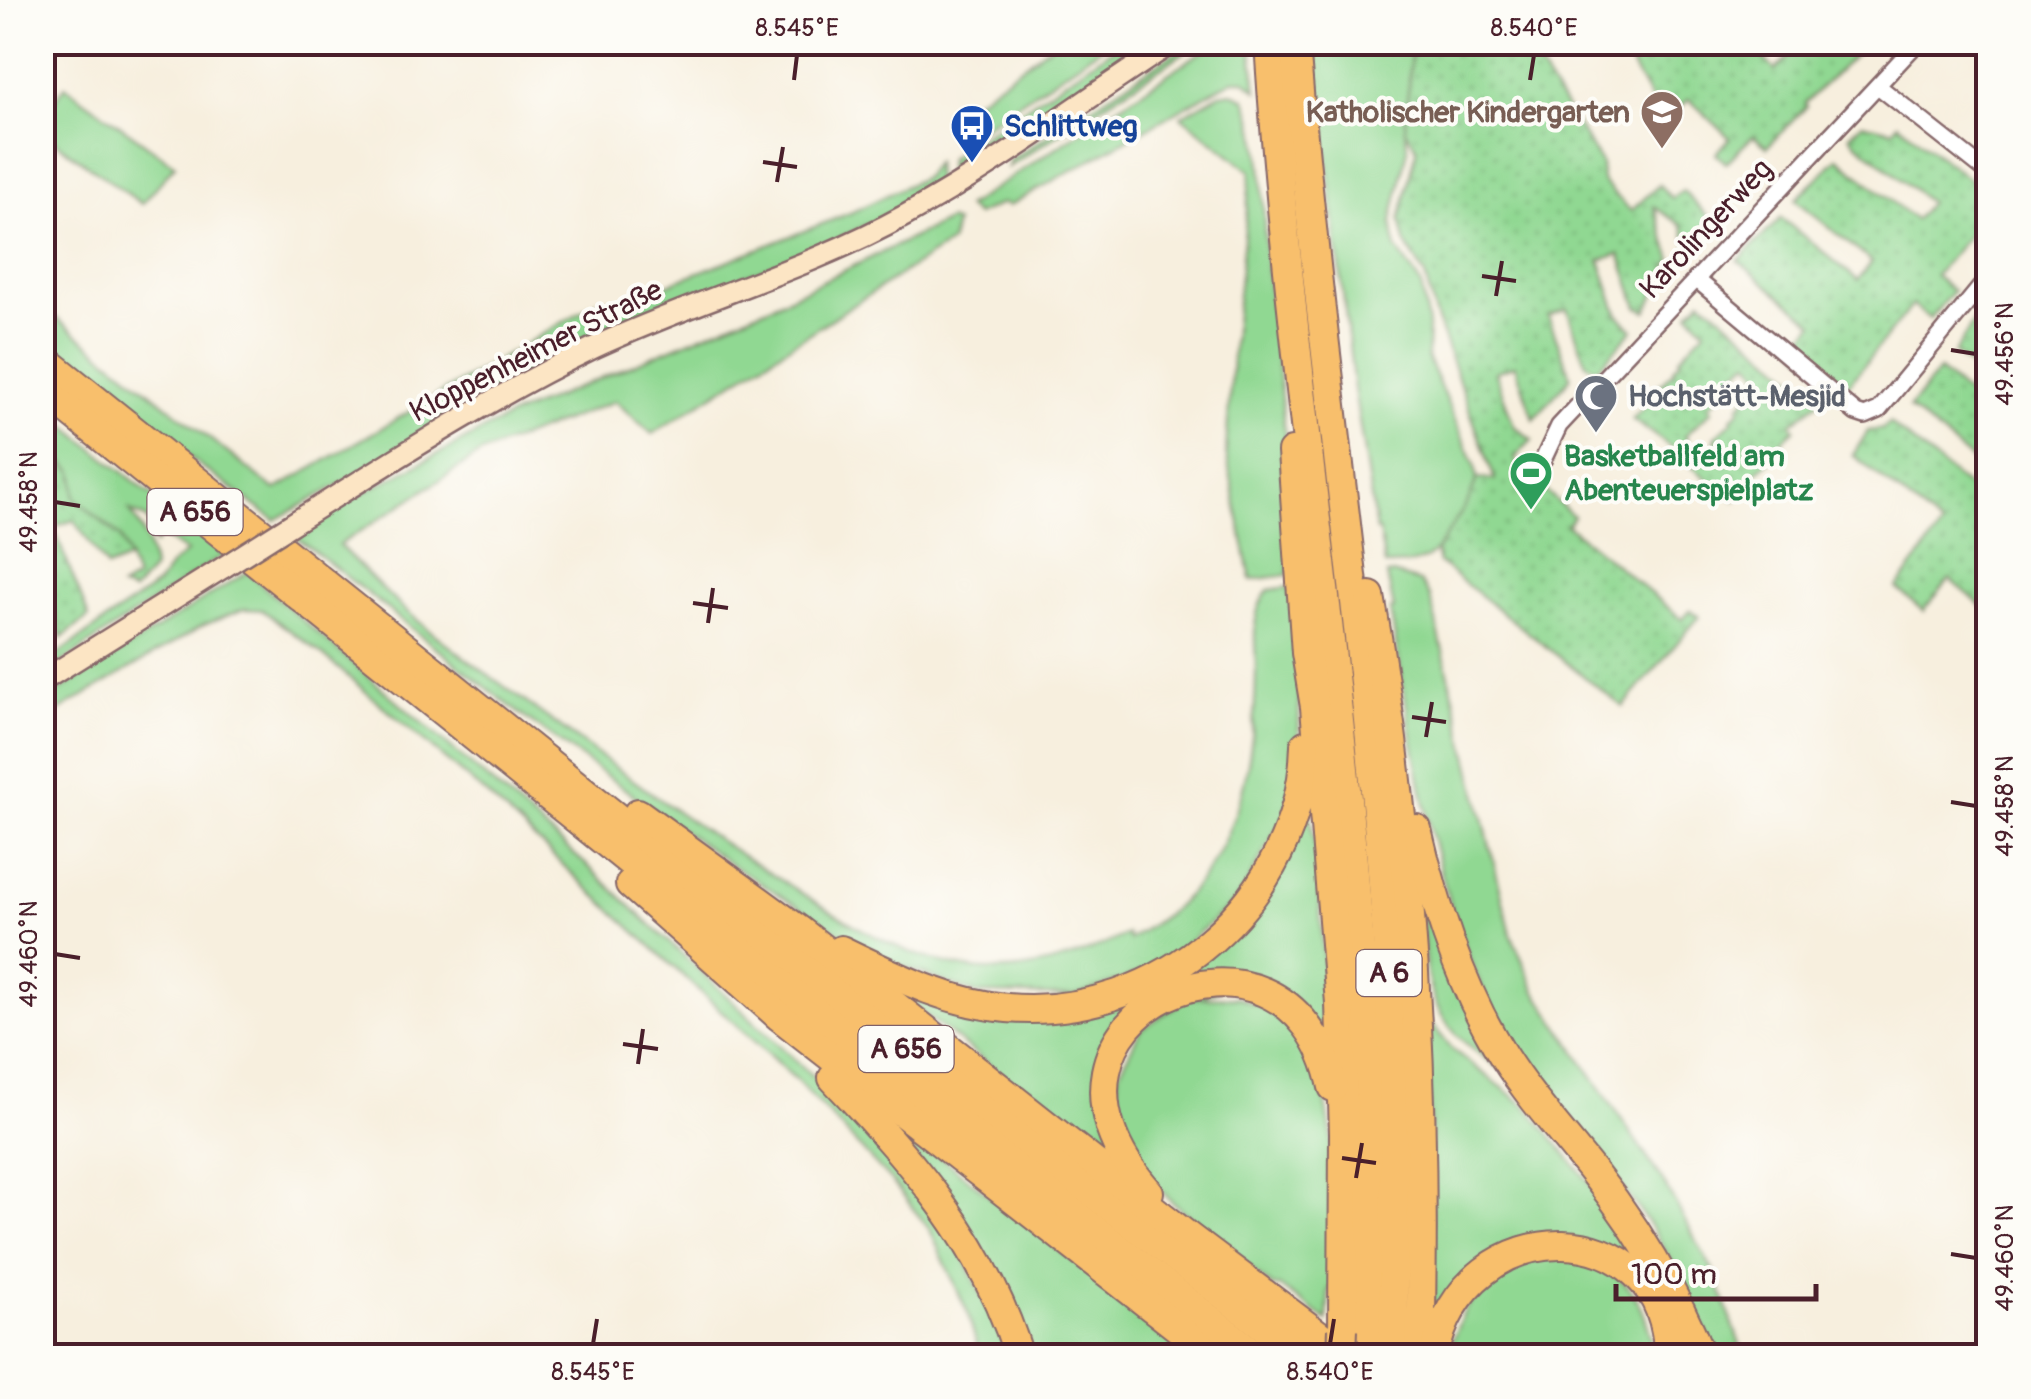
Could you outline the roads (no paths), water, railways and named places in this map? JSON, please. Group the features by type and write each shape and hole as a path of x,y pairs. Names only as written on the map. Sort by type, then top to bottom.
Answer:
{"highway":[{"path":"1269,42 1301,384 1288,406 1334,561 1337,592 1390,706 1431,884 1482,1018 1520,1080 1642,1240 1671,1288 1702,1356"},
{"name":"A 6","path":"1295,42 1315,272 1336,443 1337,592 1378,833 1394,1058 1360,1350"},
{"name":"A 656","path":"42,357 872,1022 1302,1356"},
{"name":"A 656","path":"42,389 840,1030 1257,1356"},
{"path":"799,930 934,993 992,1006 1025,1009 1078,1004 1161,976 1201,950 1234,919 1264,882 1286,840 1298,804 1304,763 1306,653 1337,592"},
{"path":"1306,653 1332,886 1360,1350"},
{"path":"1390,706 1410,900 1420,1070 1420,1356"},
{"path":"515,736 572,766 799,930 1190,1238 1360,1350"},
{"path":"540,788 588,847 780,1016 1214,1356"},
{"path":"1190,1238 1126,1162 1113,1139 1104,1107 1107,1068 1118,1041 1137,1015 1156,1000 1180,989 1217,982 1254,988 1286,1006 1310,1031 1324,1056 1344,1134"},
{"path":"780,1016 802,1046 907,1157 950,1212 993,1288 1020,1356"},
{"path":"1434,1356 1453,1306 1474,1278 1514,1252 1561,1244 1594,1250 1638,1279 1658,1310 1668,1356"}],"main road":[{"name":"Kloppenheimer Straße","path":"42,681 480,410 590,350 682,308 842,246 905,216 1174,42"}],"street":[{"name":"Karolingerweg","path":"1543,460 1559,426 1918,42"},
{"path":"1878,86 1988,173"},
{"path":"1696,280 1864,416 1880,410 1988,278"}],"place":[{"name":"Katholischer Kindergarten","path":"1662,150"},
{"name":"Schlittweg","path":"972,164"},
{"name":"Hochstätt-Mesjid","path":"1596,434"},
{"name":"Basketballfeld am Abenteuerspielplatz","path":"1531,511"}]}
